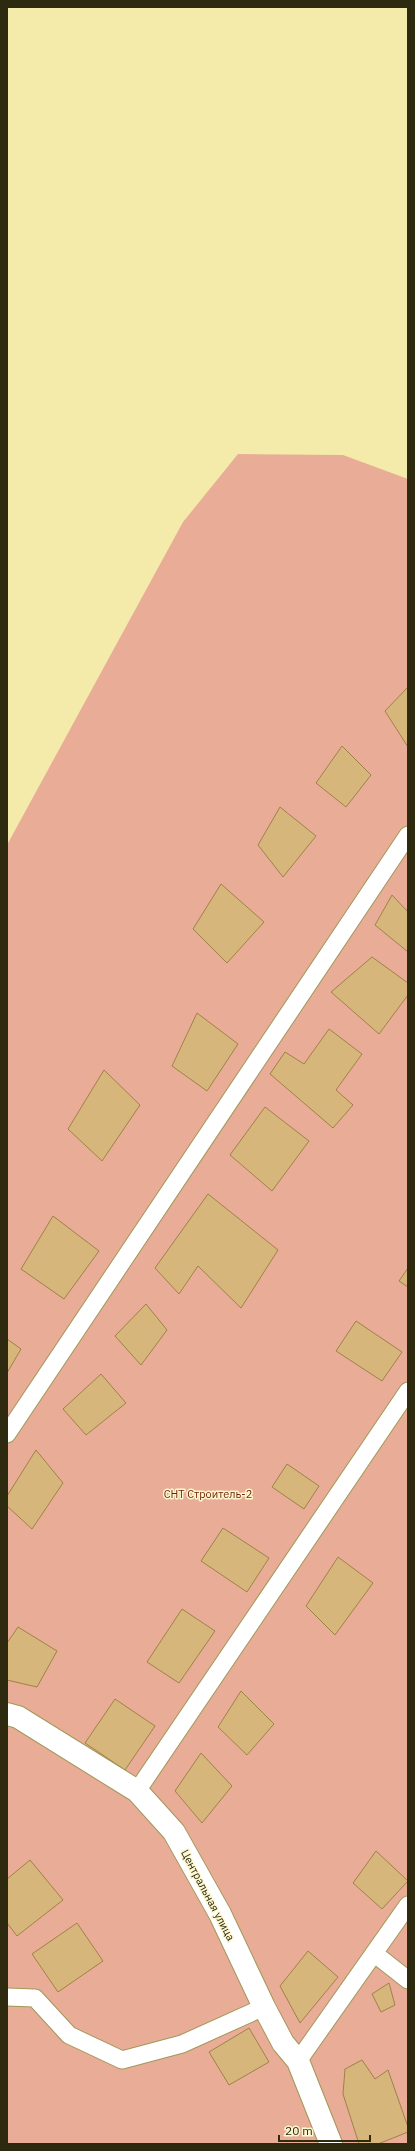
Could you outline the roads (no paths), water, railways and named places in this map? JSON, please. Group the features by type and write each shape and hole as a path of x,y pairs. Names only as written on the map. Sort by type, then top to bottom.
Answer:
{"street":[{"name":"Центральная улица","path":"7,1714 18,1717 137,1791 174,1832 220,1914 264,2007 283,2042 298,2061 331,2144"}],"lane":[{"path":"7,1434 408,835"},
{"path":"137,1791 408,1392"},
{"path":"298,2061 375,1954 408,1905"},
{"path":"375,1954 408,1980"},
{"path":"7,1997 35,1998 69,2035 122,2060 182,2044 264,2007"}],"park label":[{"name":"СНТ Строитель-2","path":"208,1494"}]}
